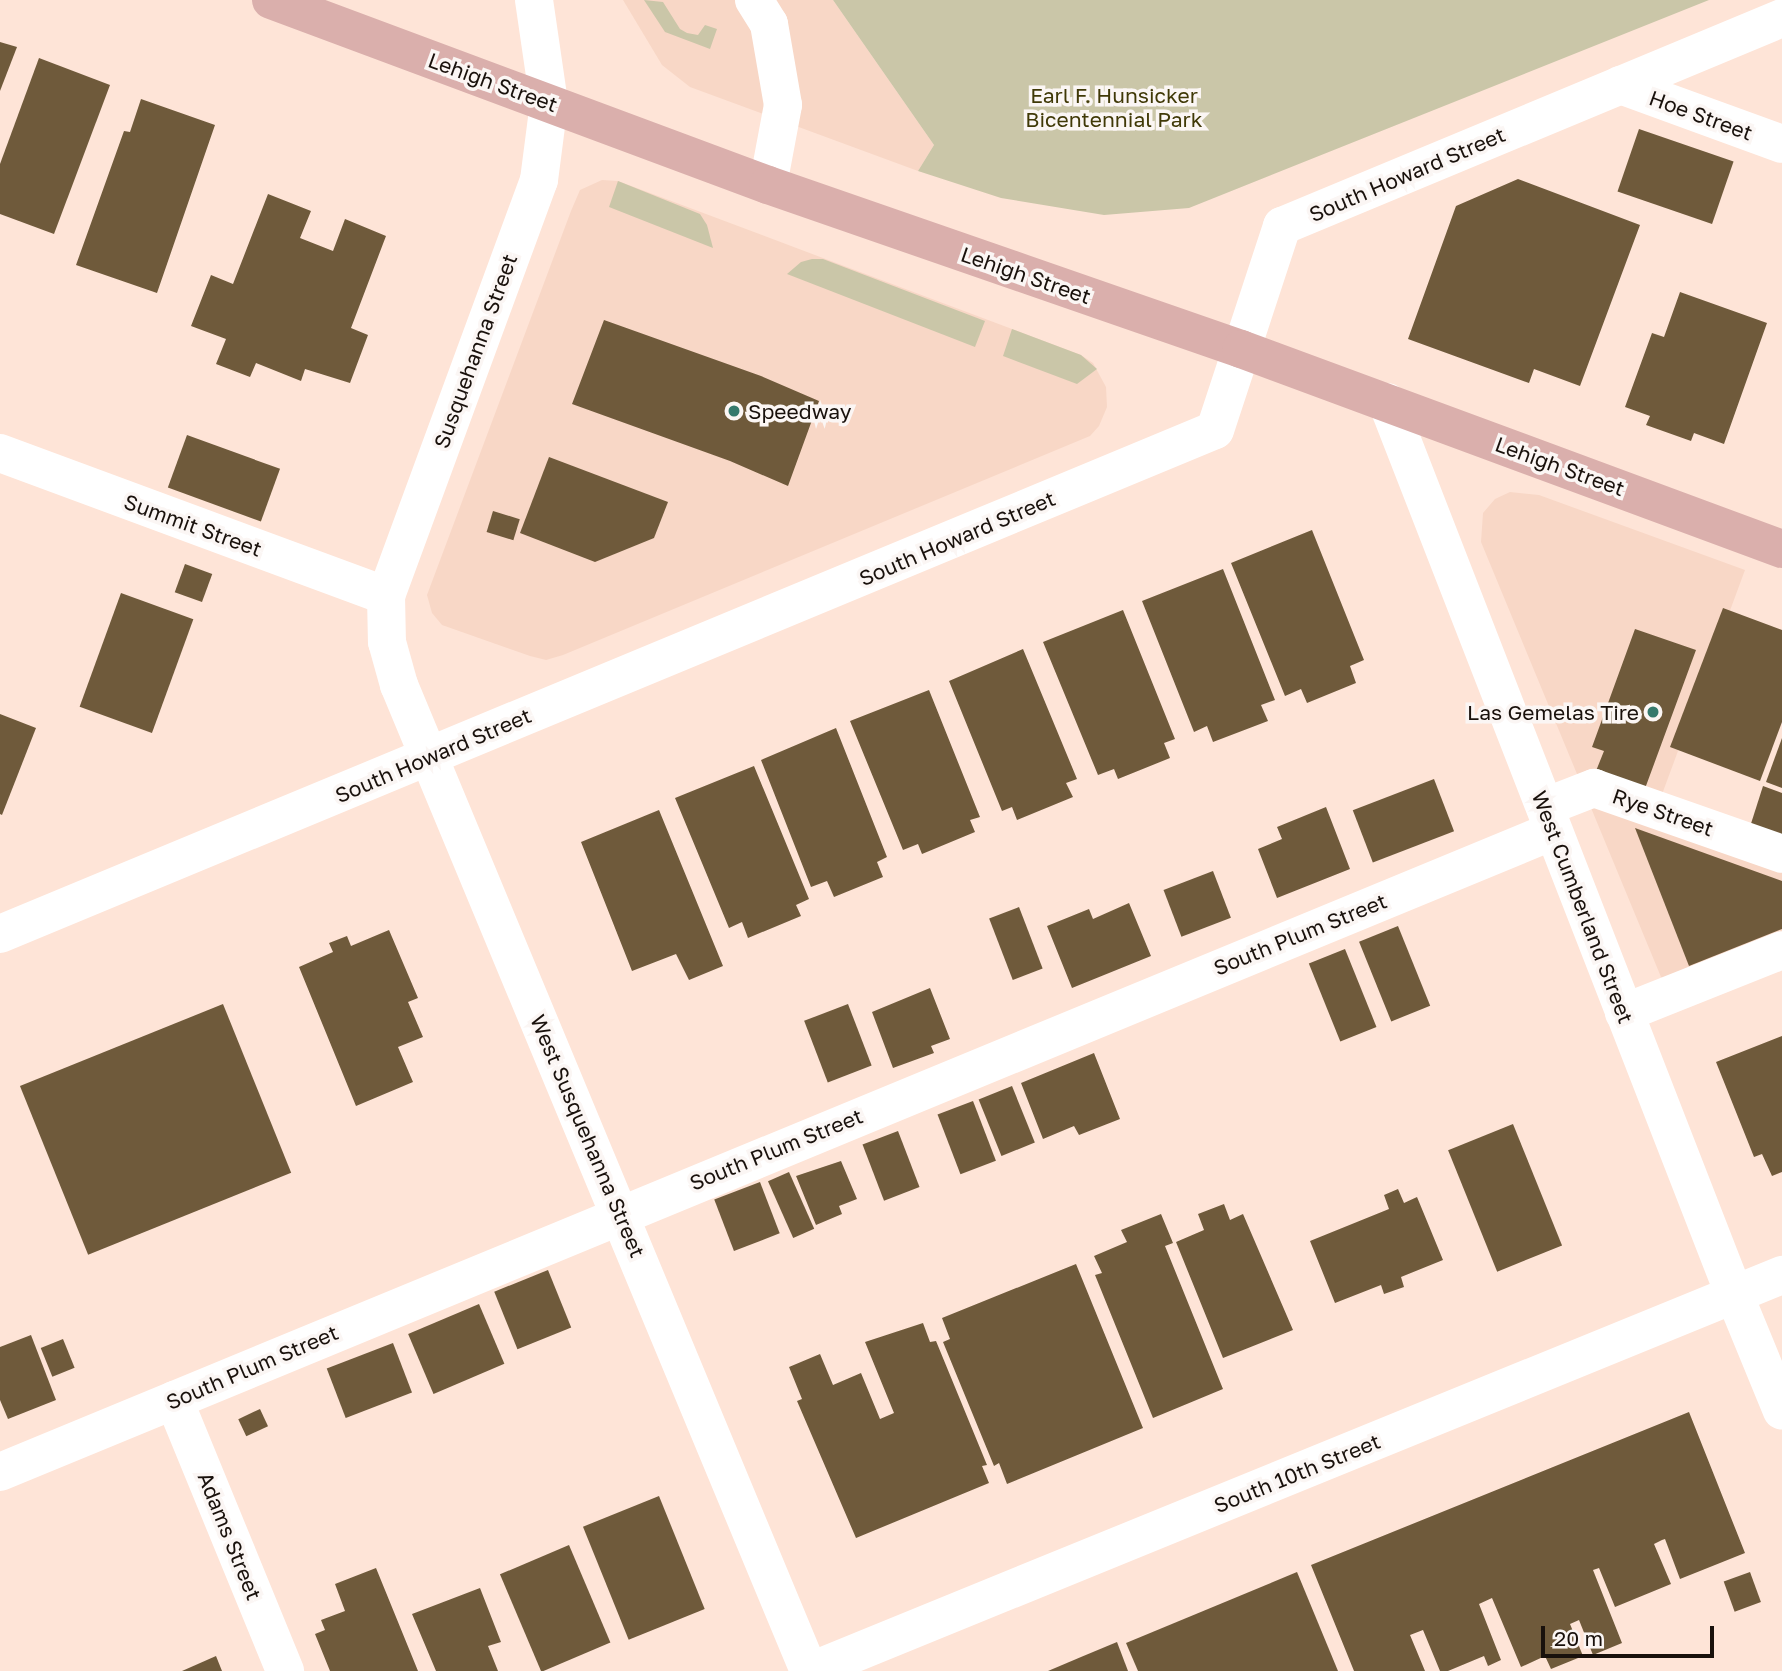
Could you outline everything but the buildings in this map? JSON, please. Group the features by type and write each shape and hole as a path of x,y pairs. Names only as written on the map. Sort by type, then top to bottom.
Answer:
{"main road":[{"name":"Lehigh Street","path":"271,0 768,185 1241,349 1782,549"}],"street":[{"name":"Susquehanna Street","path":"386,596 539,180 550,103 534,0"},
{"path":"754,0 769,24 783,105 768,185"},
{"name":"South Howard Street","path":"0,934 1215,430 1282,226 1782,18"},
{"name":"Hoe Street","path":"1620,85 1782,145"},
{"name":"West Cumberland Street","path":"1387,402 1734,1294 1782,1410"},
{"name":"Summit Street","path":"0,453 386,596"},
{"name":"West Susquehanna Street","path":"386,596 387,642 396,675 810,1671"},
{"name":"Rye Street","path":"1549,819 1594,788 1782,854"},
{"name":"South Plum Street","path":"0,1472 620,1213 1549,819"},
{"path":"1624,1013 1782,950"},
{"name":"South 10th Street","path":"810,1671 1782,1275"},
{"name":"Adams Street","path":"174,1400 285,1671"}],"shaded area":[{"path":"623,0 833,0 934,145 918,171 690,87 662,65"},
{"path":"602,180 618,181 1081,355 1093,363 1106,387 1107,407 1099,426 1090,436 563,655 546,660 442,625 432,613 427,595 571,211 580,190"},
{"path":"1510,492 1539,495 1745,570 1661,797 1782,866 1782,932 1669,982 1661,977 1481,542 1483,513 1495,499"}],"green space":[{"path":"644,0 663,2 680,29 687,33 698,35 705,25 717,29 710,49 665,32"},
{"name":"Earl F. Hunsicker Bicentennial Park","path":"833,0 1709,0 1189,208 1104,215 1001,198 918,171 934,145"},
{"path":"618,181 700,214 707,225 713,248 609,207"},
{"path":"823,259 985,321 975,347 787,274 801,262"},
{"path":"1012,329 1081,355 1097,369 1077,384 1003,356"}],"place":[{"name":"Speedway","path":"734,411"},
{"name":"Las Gemelas Tire","path":"1653,712"}]}
